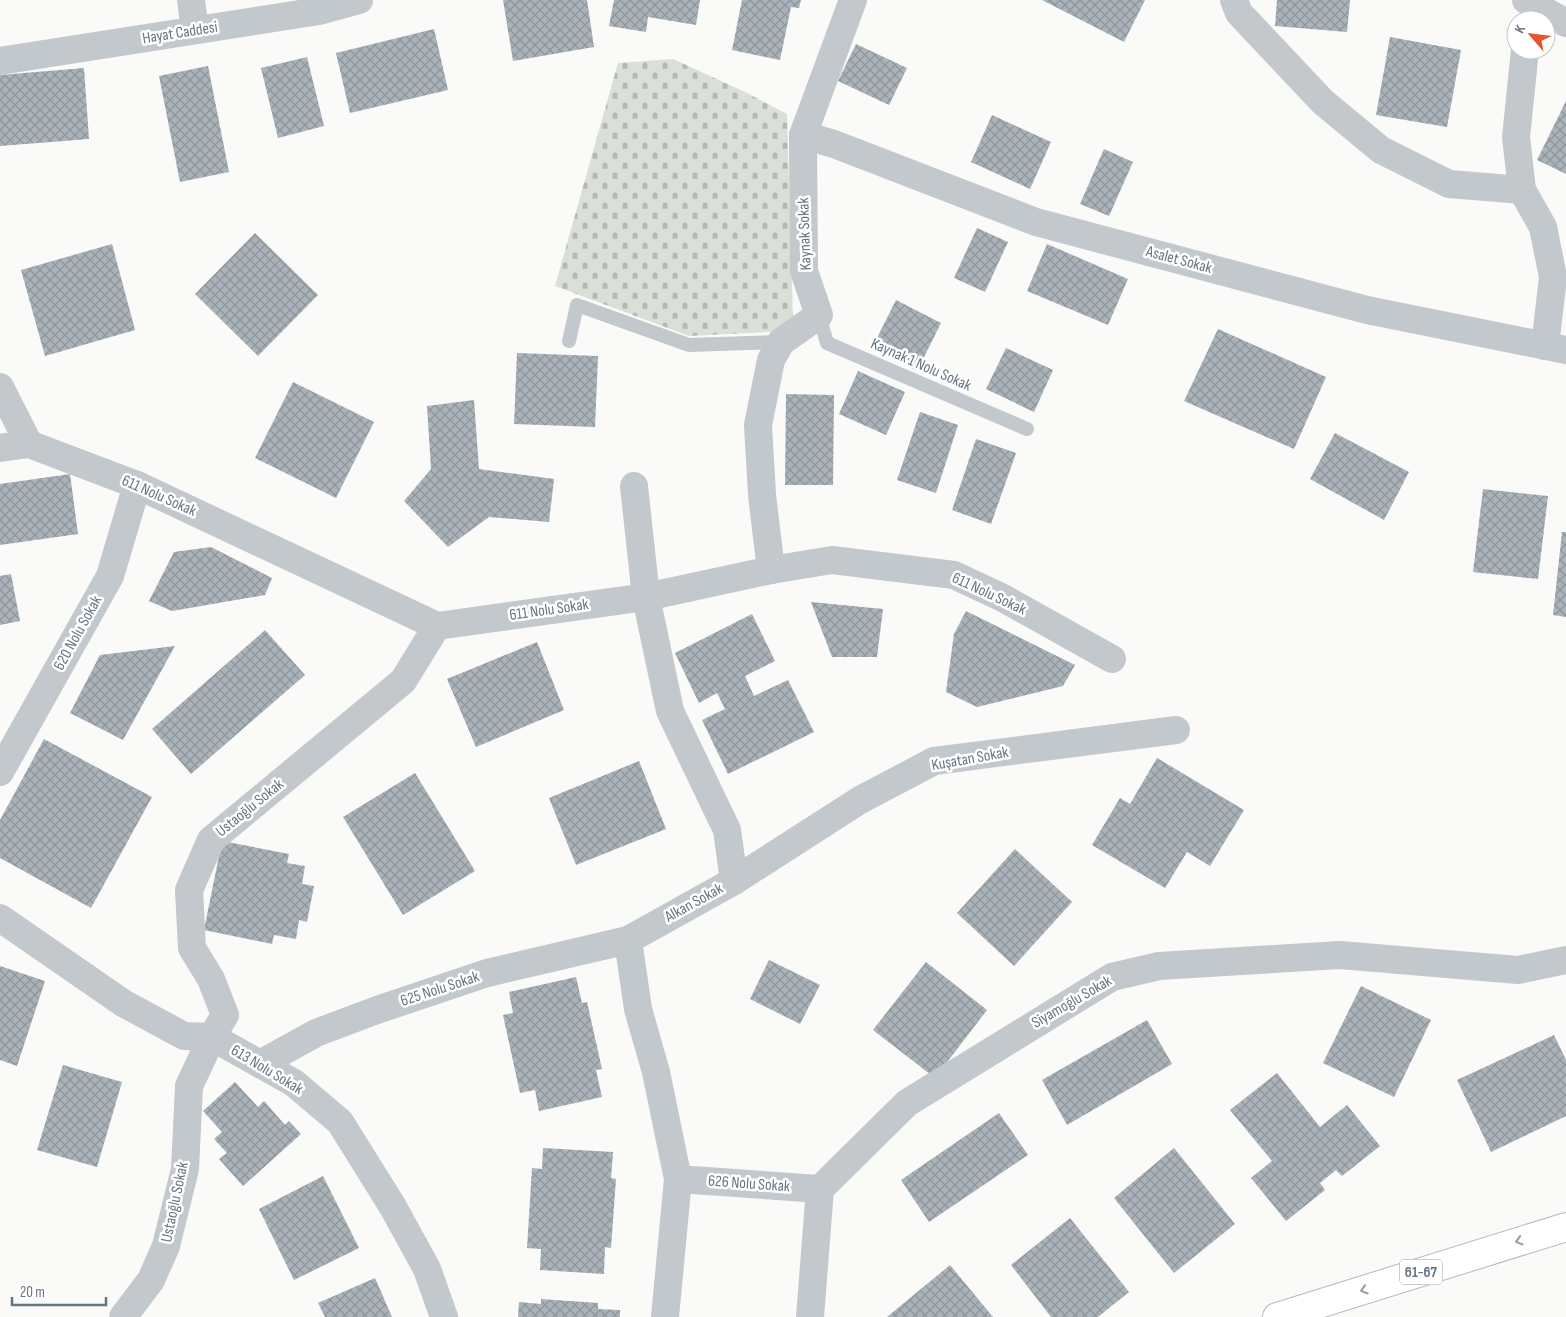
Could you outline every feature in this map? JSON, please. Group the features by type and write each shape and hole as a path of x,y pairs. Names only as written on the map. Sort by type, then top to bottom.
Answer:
{"main road":[{"name":"61-67","path":"1277,1317 1566,1227"}],"street":[{"path":"191,0 195,30"},
{"name":"Hayat Caddesi","path":"0,61 319,11 359,0"},
{"name":"Kaynak Sokak","path":"819,315 804,271 803,135 853,0"},
{"path":"1234,0 1239,13 1323,102 1381,150 1449,184 1522,190"},
{"path":"1529,8 1566,24"},
{"path":"1524,60 1516,138 1522,190 1543,227 1553,276 1556,348"},
{"name":"Asalet Sokak","path":"803,135 834,144 1036,222 1367,310 1556,348"},
{"path":"771,570 762,496 758,425 771,360 781,342 819,315"},
{"path":"0,387 29,444"},
{"name":"611 Nolu Sokak","path":"0,448 29,444 137,485 437,626 646,596 771,570 832,560 954,575 1003,598 1112,660"},
{"name":"620 Nolu Sokak","path":"0,772 110,576 137,485"},
{"name":"Alkan Sokak","path":"628,940 734,881 727,830 670,711 646,596 634,486"},
{"name":"Ustaoğlu Sokak","path":"123,1317 151,1280 166,1246 185,1169 189,1086 212,1037 225,1015 211,979 192,948 189,890 211,840 404,681 437,626"},
{"name":"Kuşatan Sokak","path":"734,881 860,800 934,761 1176,730"},
{"name":"613 Nolu Sokak","path":"0,918 124,1003 184,1036 212,1037 294,1083 340,1122 393,1207 427,1269 444,1317"},
{"path":"628,940 638,1009 656,1072 678,1179 665,1317"},
{"name":"625 Nolu Sokak","path":"260,1064 316,1034 377,1010 487,973 628,940"},
{"name":"Siyamoğlu Sokak","path":"820,1189 907,1103 1112,977 1159,966 1340,955 1518,970 1566,960"},
{"name":"626 Nolu Sokak","path":"678,1179 820,1189"},
{"path":"810,1317 820,1189"}],"lane":[{"path":"569,341 577,305 690,345 781,342"},
{"name":"Kaynak 1 Nolu Sokak","path":"819,315 827,342 1026,429"}],"green space":[{"path":"673,59 745,92 787,114 793,319 787,331 689,336 555,286 618,63"}],"building":[{"path":"503,0 587,0 594,47 513,61"},
{"path":"614,0 700,0 696,25 648,17 646,32 609,26"},
{"path":"742,0 801,0 799,8 791,7 780,60 732,50"},
{"path":"1042,0 1145,0 1124,42"},
{"path":"1277,0 1350,0 1347,32 1275,26"},
{"path":"434,29 448,90 350,113 336,53"},
{"path":"1390,37 1461,50 1447,127 1376,115"},
{"path":"856,44 907,68 889,105 838,81"},
{"path":"307,57 324,126 278,138 261,68"},
{"path":"208,66 229,172 180,182 159,76"},
{"path":"84,68 89,139 0,146 0,75"},
{"path":"1566,101 1566,174 1537,160"},
{"path":"992,115 1051,142 1030,189 971,162"},
{"path":"1104,149 1133,162 1109,216 1080,204"},
{"path":"977,228 1008,242 985,292 954,278"},
{"path":"255,233 318,295 258,356 195,294"},
{"path":"112,244 135,330 45,356 21,270"},
{"path":"1047,244 1128,279 1108,325 1027,291"},
{"path":"896,300 941,323 917,371 872,348"},
{"path":"1218,329 1326,377 1294,449 1184,401"},
{"path":"1006,348 1053,370 1034,412 986,389"},
{"path":"517,353 598,356 595,427 514,424"},
{"path":"858,371 905,392 886,435 839,414"},
{"path":"293,382 374,422 336,498 255,458"},
{"path":"786,394 834,395 833,485 785,485"},
{"path":"474,400 479,469 554,479 549,522 489,517 448,547 404,501 431,469 427,406"},
{"path":"920,412 958,425 936,493 897,480"},
{"path":"1335,433 1409,472 1384,520 1310,479"},
{"path":"976,439 1016,453 991,524 952,510"},
{"path":"70,474 78,534 0,545 0,484"},
{"path":"1483,489 1548,496 1538,579 1473,572"},
{"path":"1562,532 1566,532 1566,617 1553,615"},
{"path":"211,547 272,578 265,595 172,611 149,601 174,552"},
{"path":"11,574 20,621 0,625 0,576"},
{"path":"811,602 883,609 877,657 832,657"},
{"path":"966,611 1075,665 1063,686 977,707 946,692 954,634"},
{"path":"752,614 775,661 745,676 754,696 788,680 814,732 728,774 702,720 725,709 717,693 699,703 675,653"},
{"path":"265,630 305,675 191,774 152,729"},
{"path":"537,642 564,710 476,747 447,679"},
{"path":"175,646 123,740 70,713 100,655"},
{"path":"44,739 152,797 91,908 0,858 0,820"},
{"path":"1157,758 1244,810 1210,866 1187,852 1165,888 1092,845 1120,798 1130,804"},
{"path":"639,761 666,829 576,865 549,798"},
{"path":"415,773 475,871 403,915 343,817"},
{"path":"222,841 289,854 287,863 305,866 302,884 314,886 307,922 299,920 296,939 274,935 272,944 204,930"},
{"path":"1015,849 1072,902 1014,966 957,913"},
{"path":"769,960 820,985 800,1024 750,999"},
{"path":"926,962 987,1010 935,1078 873,1030"},
{"path":"0,966 45,981 17,1066 0,1060"},
{"path":"576,977 582,1003 587,1002 602,1069 596,1070 602,1097 539,1111 535,1090 520,1093 503,1015 513,1013 509,992"},
{"path":"1361,986 1431,1020 1394,1097 1323,1063"},
{"path":"1147,1020 1172,1064 1067,1125 1042,1080"},
{"path":"1554,1035 1566,1060 1566,1116 1491,1152 1457,1080"},
{"path":"63,1065 122,1082 97,1167 37,1150"},
{"path":"1277,1073 1320,1127 1347,1105 1380,1146 1342,1176 1336,1170 1320,1183 1325,1190 1286,1221 1251,1178 1272,1161 1230,1110"},
{"path":"235,1082 258,1107 264,1101 285,1125 289,1121 301,1134 243,1186 219,1159 227,1153 214,1139 222,1132 203,1111"},
{"path":"999,1113 1028,1155 929,1222 901,1180"},
{"path":"543,1148 613,1152 611,1178 616,1179 611,1248 605,1247 604,1274 540,1270 541,1249 527,1248 532,1168 542,1169"},
{"path":"1174,1148 1235,1224 1174,1273 1114,1198"},
{"path":"323,1176 359,1248 294,1280 259,1209"},
{"path":"1070,1218 1129,1292 1098,1317 1051,1317 1011,1265"},
{"path":"950,1265 993,1317 887,1317"},
{"path":"375,1278 392,1317 325,1317 318,1303"},
{"path":"541,1299 598,1303 598,1309 620,1310 620,1317 518,1317 519,1302 541,1304"}]}
